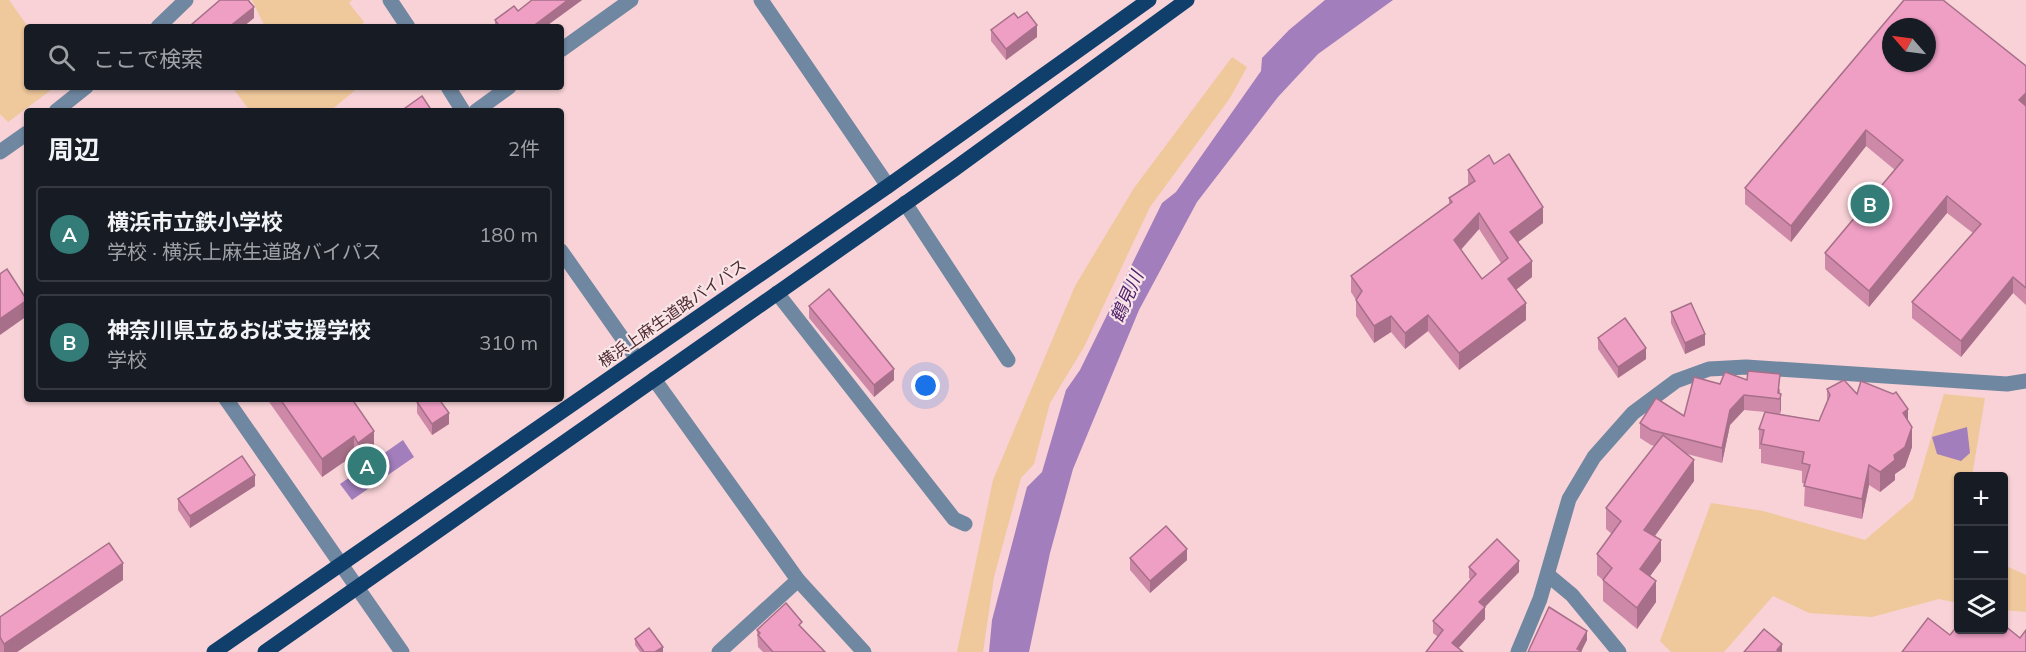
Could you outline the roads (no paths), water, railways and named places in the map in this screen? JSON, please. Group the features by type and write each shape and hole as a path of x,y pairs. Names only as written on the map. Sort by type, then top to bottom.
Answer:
{"main road":[{"name":"横浜上麻生道路バイパス","path":"214,652 888,186 1148,0"},
{"path":"265,652 905,203 1187,0"}],"street":[{"path":"161,24 186,0"},
{"path":"390,0 406,24"},
{"path":"564,48 631,0"},
{"path":"761,0 888,186"},
{"path":"60,108 82,90"},
{"path":"450,90 462,108"},
{"path":"480,108 505,90"},
{"path":"0,152 24,135"},
{"path":"905,203 1008,360"},
{"path":"564,254 637,359"},
{"path":"777,293 954,519 964,524"},
{"path":"1518,652 1548,576 1569,499 1594,457 1633,413 1676,381 1709,369 1746,367 2007,384 2026,381"},
{"path":"654,379 798,580 864,652"},
{"path":"228,402 402,652"},
{"path":"1548,576 1572,595 1619,652"},
{"path":"719,652 798,580"}],"water":[{"name":"鶴見川","path":"1325,0 1393,0 1318,54 1278,97 1197,202 1139,310 1073,469 1050,553 1029,652 989,652 992,620 1027,487 1042,472 1066,390 1080,370 1162,203 1176,192 1261,71 1262,58 1289,30"},
{"path":"1967,427 1970,453 1961,461 1937,454 1932,437"},
{"path":"403,440 414,457 352,500 340,484"}],"place":[{"name":"神奈川県立あおば支援学校","path":"1870,204"},
{"name":"横浜市立鉄小学校","path":"367,466"}]}
